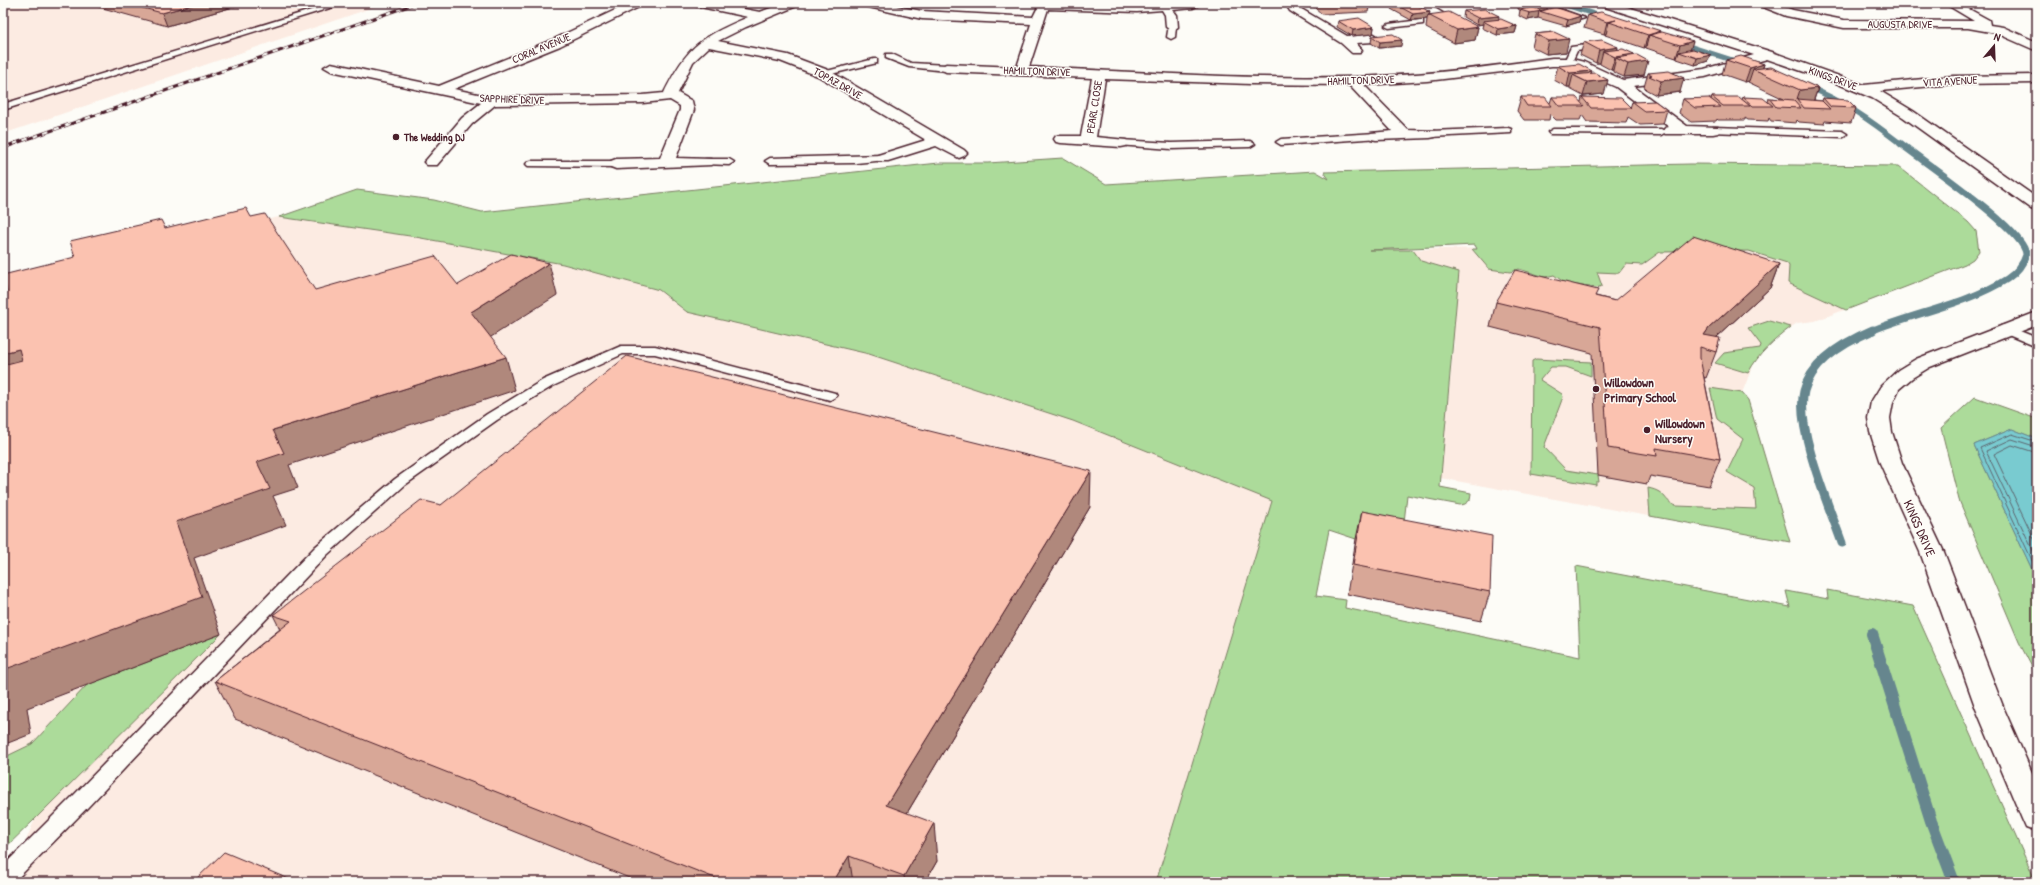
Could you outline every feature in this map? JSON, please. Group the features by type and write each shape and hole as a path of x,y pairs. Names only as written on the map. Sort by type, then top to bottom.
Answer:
{"street":[{"name":"CORAL AVENUE","path":"440,90 556,43 639,3"},
{"path":"696,3 760,16"},
{"path":"666,162 687,110 687,104 672,96 671,93 687,62 695,52 706,44 760,16 795,3"},
{"path":"864,3 922,15 1037,21"},
{"path":"1291,3 1290,4 1294,9 1345,40 1356,50"},
{"path":"1418,3 1462,28"},
{"name":"KINGS DRIVE","path":"1603,3 1767,55 1863,89 1908,114 2037,206"},
{"name":"AUGUSTA DRIVE","path":"1762,3 1790,13 1844,24 1968,24 2000,30 2037,47"},
{"path":"1950,3 1986,23 1984,27"},
{"path":"1022,70 1037,21 1044,4 1158,6 1193,5"},
{"path":"1158,6 1171,15 1172,32"},
{"path":"1420,22 1444,19"},
{"path":"1345,40 1374,38"},
{"name":"TOPAZ DRIVE","path":"706,44 783,58 823,73 959,153"},
{"name":"HAMILTON DRIVE","path":"946,68 1277,81 1353,81 1438,76 1552,62 1568,62 1621,84 1677,78 1767,55"},
{"name":"SAPPHIRE DRIVE","path":"331,67 492,101 643,99 672,96"},
{"name":"PEARL CLOSE","path":"1088,140 1099,74"},
{"name":"VITA AVENUE","path":"1863,89 1953,80 2037,79"},
{"path":"1353,81 1404,135"},
{"path":"1621,84 1684,131"},
{"path":"432,162 467,121 492,101"},
{"path":"1661,132 1713,130"},
{"path":"1376,136 1430,134"},
{"name":"PEARL CLOSE","path":"1061,140 1088,140 1121,143"},
{"path":"883,158 937,141"},
{"path":"616,164 706,162"},
{"name":"KINGS DRIVE","path":"2037,318 2005,329 1923,363 1905,374 1891,386 1882,402 1879,418 1881,432 1891,463 1932,552 1990,709 2037,819"}],"lane":[{"path":"3,107 342,3"},
{"path":"1536,3 1581,18"},
{"path":"1389,26 1420,22"},
{"path":"1568,62 1574,49 1593,46"},
{"path":"889,56 909,65 946,68"},
{"path":"823,73 874,61"},
{"path":"1713,130 1842,134"},
{"path":"1430,134 1508,131"},
{"path":"1553,132 1661,132"},
{"path":"1281,142 1376,136"},
{"path":"1121,143 1171,146 1250,144"},
{"path":"770,161 856,160 883,158"},
{"path":"706,162 729,162"},
{"path":"531,164 616,164"},
{"path":"2005,329 2037,343"},
{"path":"3,879 80,802 320,551 400,482 492,417 548,383 621,350 655,350 830,396"}],"shaded area":[{"path":"3,3 386,3 3,134"},
{"path":"279,217 410,236 563,264 659,290 687,312 1308,455 1184,882 9,882 41,804 3,778 3,275"},
{"name":"Willowdown Primary School","path":"1699,245 1979,246 1975,256 1965,264 1815,321 1797,323 1770,342 1754,363 1742,393 1748,400 1790,542 1440,478 1454,341 1368,250"}],"green space":[{"path":"1063,158 1106,184 1315,171 1329,179 1324,172 1691,164 1898,166 1968,222 1976,231 1979,251 1973,259 1965,264 1846,310 1788,283 1789,266 1787,263 1749,251 1660,252 1642,265 1626,264 1619,273 1597,272 1602,286 1596,288 1565,283 1554,275 1545,277 1519,269 1510,272 1489,269 1472,249 1477,249 1475,245 1369,250 1413,250 1421,261 1459,272 1440,487 1471,493 1470,500 1465,504 1460,505 1407,495 1403,532 1356,539 1329,530 1316,596 1346,600 1345,608 1580,657 1576,566 1790,607 1786,591 1828,599 1827,590 1913,606 2036,882 1156,882 1272,501 1073,421 869,354 687,312 659,290 563,264 410,236 279,217 357,190 434,200 482,212 939,163 988,163"},
{"path":"1769,321 1791,327 1767,348 1757,359 1748,373 1715,363 1724,353 1760,348 1761,345 1748,328"},
{"path":"1536,359 1591,362 1591,376 1566,367 1551,367 1540,380 1562,394 1563,397 1544,447 1566,470 1598,475 1599,482 1596,482 1596,485 1531,474 1532,361"},
{"path":"1710,388 1742,393 1748,400 1790,542 1650,516 1648,488 1659,492 1669,502 1677,506 1756,509 1754,488 1727,472 1743,439 1717,419"},
{"path":"1975,397 2037,419 2037,439 2012,429 1974,445 2037,580 2037,677 2019,642 1959,500 1941,428"},
{"path":"221,634 3,850 3,758 32,744 87,685"}],"water":[{"path":"2012,429 2037,439 2037,580 1974,445"}],"building":[{"path":"124,3 199,3 162,13"},
{"path":"1393,3 1414,3 1430,12 1413,14"},
{"path":"1520,3 1547,3 1533,7"},
{"path":"1533,7 1542,11 1555,7 1581,16 1568,20 1540,11 1530,13 1520,10"},
{"path":"1485,9 1499,16 1478,18 1464,11"},
{"path":"1449,12 1478,27 1457,30 1428,15"},
{"path":"1601,12 1661,31 1648,35 1609,22 1616,20 1607,22 1588,15"},
{"path":"1359,18 1374,27 1353,30 1338,21"},
{"path":"1501,19 1517,26 1498,29 1483,21"},
{"path":"1554,32 1569,39 1549,41 1535,34"},
{"path":"1662,32 1693,41 1680,45 1649,35"},
{"path":"1393,34 1402,40 1380,42 1372,36"},
{"path":"1602,40 1618,47 1599,50 1584,42"},
{"path":"1623,49 1634,54 1615,57 1603,51"},
{"path":"1693,49 1711,55 1697,58 1679,52"},
{"path":"1637,55 1648,61 1628,64 1616,58"},
{"path":"1741,56 1764,64 1750,68 1726,60"},
{"path":"1579,64 1592,71 1570,73 1558,66"},
{"path":"1771,67 1818,88 1800,90 1753,69"},
{"path":"1669,71 1684,78 1661,81 1649,76 1652,75 1648,73"},
{"path":"1595,73 1608,80 1587,82 1573,75"},
{"path":"1521,97 1545,97 1552,106 1527,106"},
{"path":"1552,97 1576,97 1584,106 1559,106"},
{"path":"1582,97 1621,98 1631,108 1591,108"},
{"path":"1712,97 1739,97 1750,106 1723,106"},
{"path":"1743,97 1763,98 1773,106 1753,106"},
{"path":"1709,98 1721,107 1695,108 1683,99"},
{"path":"1769,98 1794,100 1801,108 1776,107"},
{"path":"1823,98 1848,100 1856,108 1831,107"},
{"path":"1797,99 1822,101 1830,109 1804,108"},
{"path":"1655,101 1667,110 1644,111 1632,102"},
{"path":"246,208 251,217 265,214 315,290 435,256 458,285 511,254 549,263 471,312 506,357 273,430 284,453 257,462 270,489 176,522 202,597 3,670 3,365 22,360 19,349 3,353 3,293 7,292 3,275 75,257 70,241 161,220 165,228"},
{"path":"1693,236 1779,264 1709,328 1704,335 1720,338 1716,352 1700,347 1700,358 1720,459 1656,448 1657,456 1608,448 1600,327 1496,302 1515,270 1598,290 1595,296 1615,301"},
{"path":"627,356 1091,471 886,805 934,823 904,876 849,856 833,882 725,882 215,681 291,621 273,615 421,500 441,505"},
{"path":"1362,511 1492,536 1490,592 1353,565"},
{"path":"3,677 6,696 3,697"},
{"path":"224,852 296,882 193,882"}],"waterway":[{"path":"1560,3 1603,17"},
{"path":"1679,43 1741,63"},
{"path":"1806,86 1844,104 1879,127 1901,144"},
{"path":"1871,331 1958,302 1992,288 2013,274 2019,268 2026,255 2022,244 2010,230 1972,197 1900,143"},
{"path":"1842,543 1822,488 1809,446 1804,425 1804,391 1808,380 1822,361 1842,346 1873,330"},
{"path":"1872,634 1931,821 1954,882"}],"railway":[{"path":"13,144 417,3"},
{"path":"3,148 16,143"}],"place":[{"name":"The Wedding DJ","path":"396,137"},
{"name":"Willowdown Primary School","path":"1596,389"},
{"name":"Willowdown Nursery","path":"1647,430"}]}
